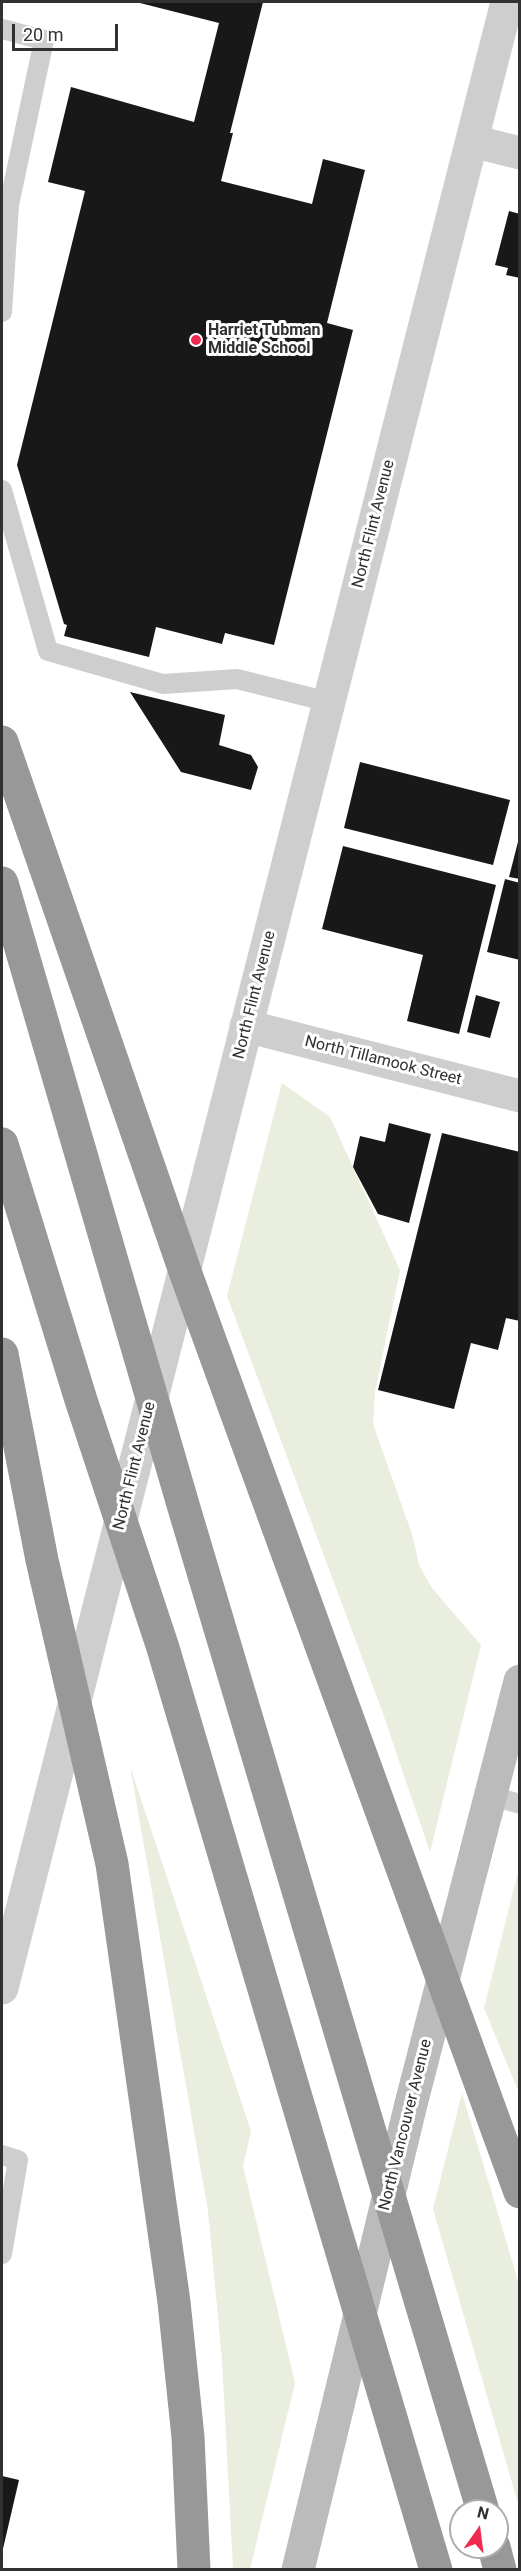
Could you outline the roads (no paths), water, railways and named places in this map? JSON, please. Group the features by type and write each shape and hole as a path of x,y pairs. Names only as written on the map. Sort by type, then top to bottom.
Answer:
{"highway":[{"path":"2,742 187,1276 519,2192"},
{"path":"2,883 198,1554 479,2499"},
{"path":"2,1144 81,1400 163,1648 436,2570"},
{"path":"2,1354 42,1560 112,1864 174,2302 188,2438 193,2568"}],"main road":[{"name":"North Vancouver Avenue","path":"298,2570 504,1799 500,1754 519,1681"}],"street":[{"name":"North Flint Avenue","path":"2,1988 16,1903 238,1060 507,2"},
{"path":"472,141 519,153"},
{"name":"North Tillamook Street","path":"246,1026 519,1096"}],"lane":[{"path":"2,29 44,40 9,205 2,312"},
{"path":"2,490 48,651 163,684 237,679 329,702"},
{"path":"2,2155 18,2160 2,2254"}],"place":[{"name":"Harriet Tubman Middle School","path":"196,340"}]}
